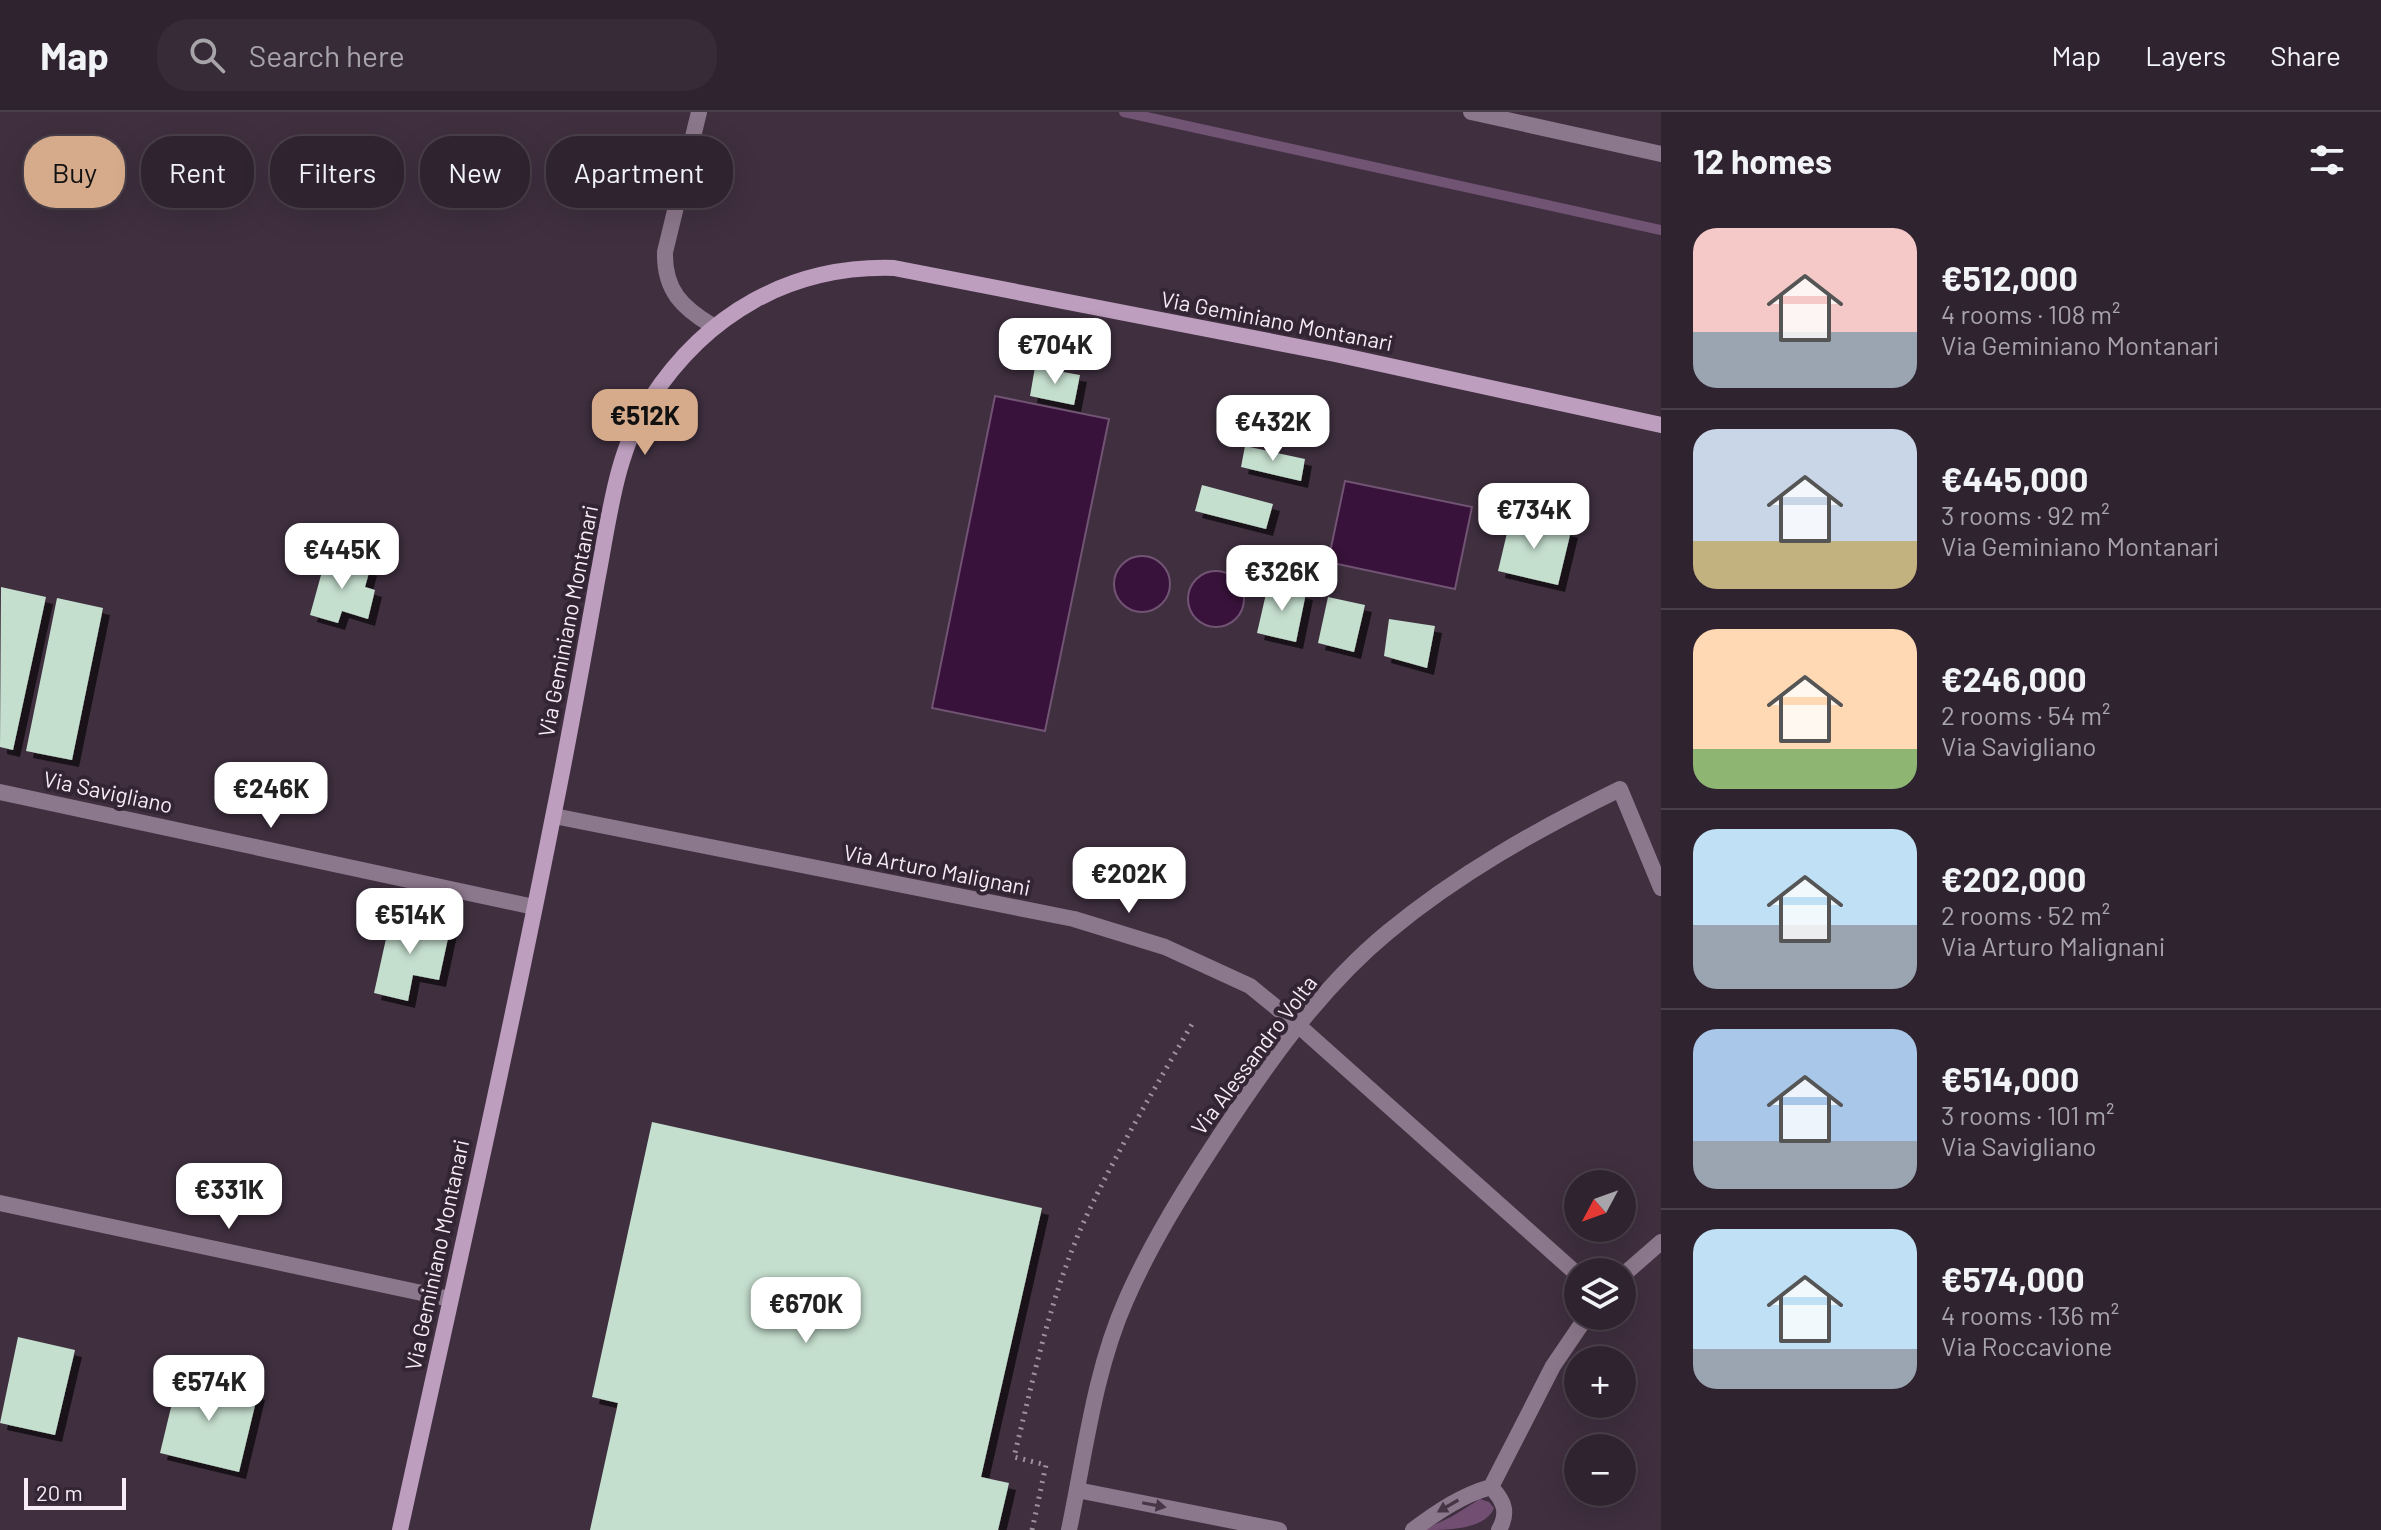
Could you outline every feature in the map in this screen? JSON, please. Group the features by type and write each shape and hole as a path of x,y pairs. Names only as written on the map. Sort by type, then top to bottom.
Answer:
{"street":[{"path":"699,112 665,252 665,263 674,296 683,306 713,326"},
{"path":"1471,112 1661,154"},
{"name":"Via Geminiano Montanari","path":"400,1530 554,816 609,518 624,455 648,403 681,357 713,326 757,297 833,272 894,268 1335,354 1661,425"},
{"name":"Via Alessandro Volta","path":"1069,1530 1109,1347 1125,1301 1163,1226 1252,1086 1340,977 1388,932 1485,861 1564,816 1620,789 1661,888"},
{"name":"Via Savigliano","path":"0,792 534,907"},
{"name":"Via Arturo Malignani","path":"554,816 1074,919 1165,947 1250,986 1564,1263"},
{"path":"0,1203 450,1299"},
{"path":"1636,1264 1661,1242"},
{"path":"1413,1530 1474,1492 1491,1487 1553,1366 1577,1330"},
{"path":"1491,1487 1504,1500 1505,1519 1499,1530"},
{"path":"1077,1490 1279,1530"}],"path":[{"path":"1032,1530 1046,1465 1014,1457 1050,1312 1085,1219 1132,1127 1192,1024"}],"shaded area":[{"path":"995,396 1109,419 1045,731 932,708"},
{"path":"1345,481 1472,507 1455,589 1328,562"},
{"path":"1142,556 1162,564 1170,584 1162,604 1142,612 1122,604 1114,584 1122,564"},
{"path":"1216,571 1236,579 1244,599 1236,619 1216,627 1196,619 1188,599 1196,579"},
{"path":"1480,1499 1494,1508 1482,1521 1464,1527 1423,1530 1451,1517"}],"building":[{"path":"1035,367 1080,375 1074,405 1030,396"},
{"path":"1245,446 1305,459 1301,481 1241,467"},
{"path":"1202,485 1273,504 1266,529 1195,511"},
{"path":"1511,516 1571,531 1558,585 1498,571"},
{"path":"326,557 370,569 365,587 375,590 368,619 342,611 338,623 310,615"},
{"path":"1268,585 1306,593 1296,642 1257,633"},
{"path":"1,587 46,597 13,750 0,747"},
{"path":"1328,597 1365,605 1354,652 1318,643"},
{"path":"57,598 103,608 72,760 26,751"},
{"path":"1389,619 1435,626 1427,668 1384,656"},
{"path":"391,916 450,929 439,980 413,975 408,1001 374,993"},
{"path":"652,1122 1042,1208 981,1477 1009,1483 998,1530 590,1530 618,1403 592,1397"},
{"path":"18,1337 75,1350 55,1435 0,1423"},
{"path":"179,1374 258,1393 239,1472 160,1453"}],"waterway":[{"path":"1124,112 1661,230"}]}
